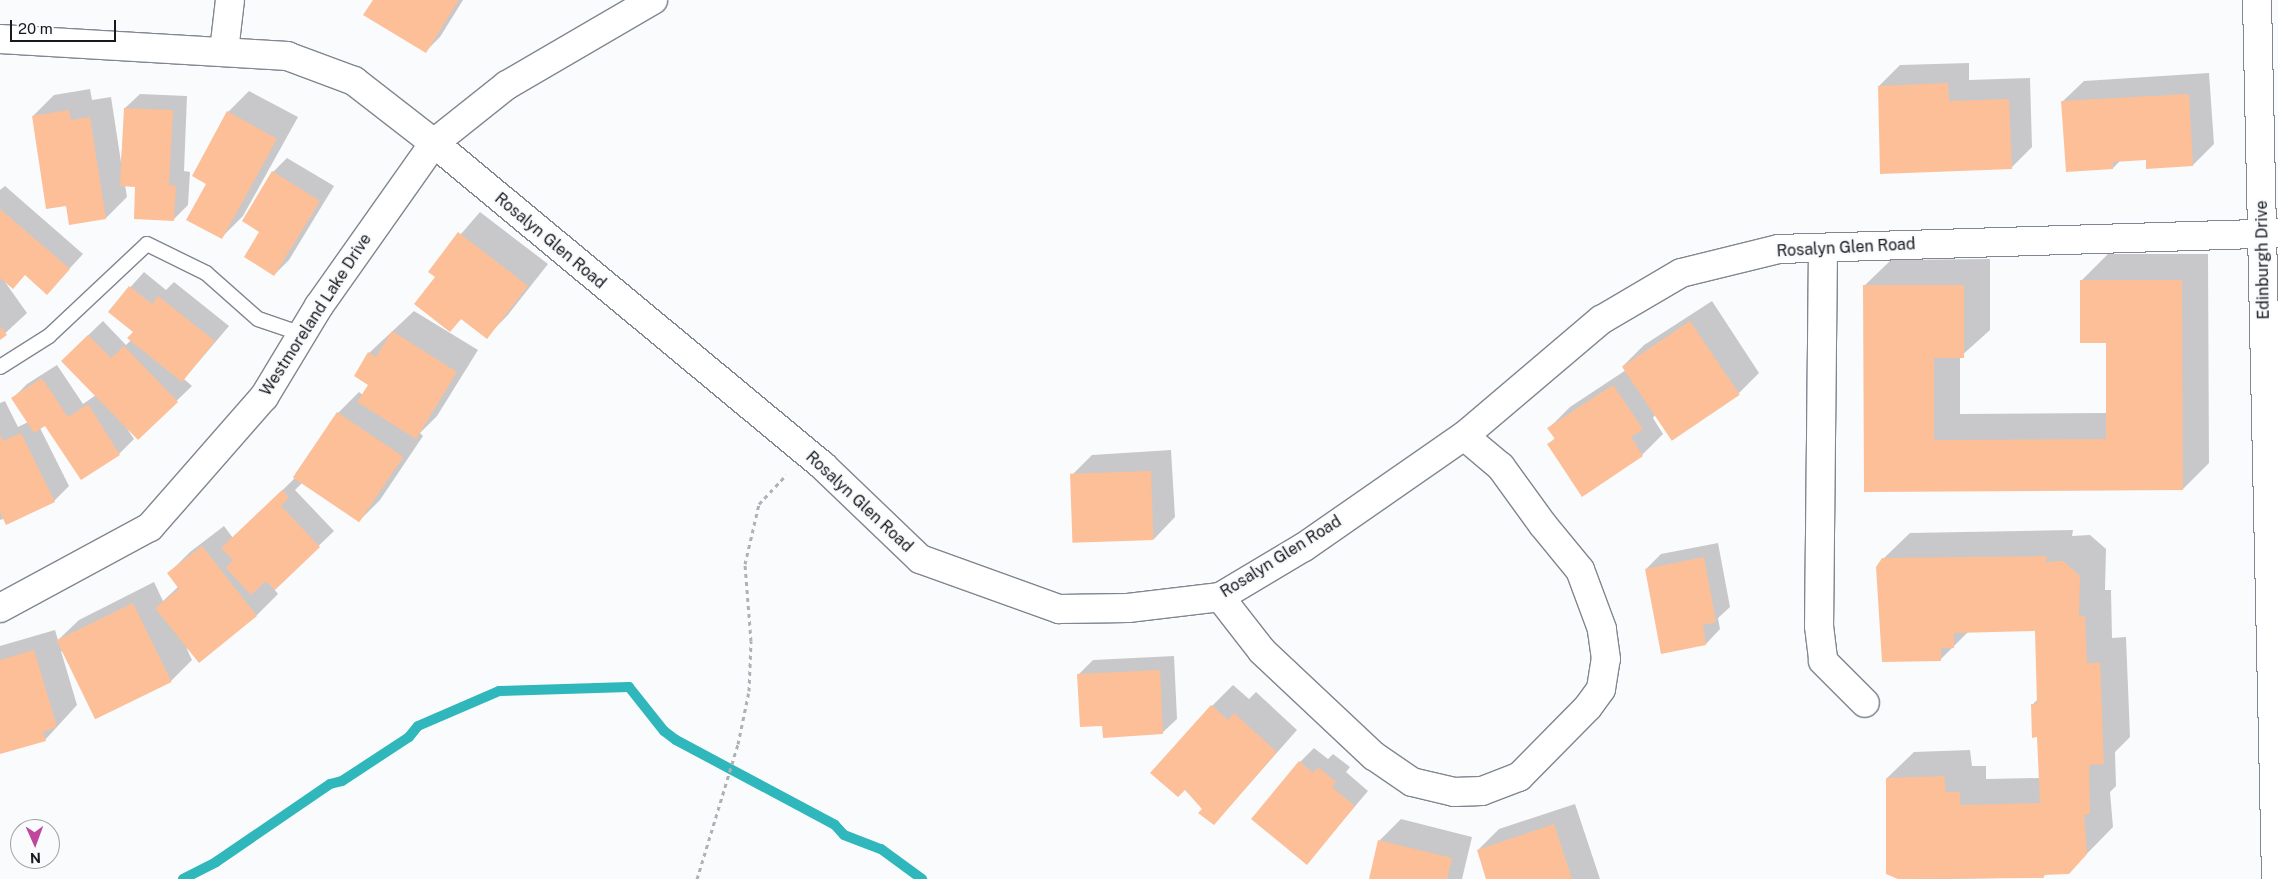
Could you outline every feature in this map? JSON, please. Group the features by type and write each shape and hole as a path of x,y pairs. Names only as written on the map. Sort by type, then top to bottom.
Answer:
{"street":[{"path":"224,51 230,0"},
{"name":"Westmoreland Lake Drive","path":"0,608 150,527 264,396 302,334 434,143 506,85 653,0"},
{"name":"Edinburgh Drive","path":"2257,0 2270,233 2276,879"},
{"name":"Rosalyn Glen Road","path":"0,39 287,56 354,81 434,143 808,453 920,559 1060,609 1128,608 1220,598 1304,547 1464,436 1601,320 1681,273 1779,249 2270,233"},
{"path":"1823,248 1819,626 1823,661 1865,703"},
{"path":"1220,598 1262,651 1374,756 1412,782 1454,792 1482,791 1519,777 1588,707 1601,689 1606,659 1602,629 1580,570 1543,525 1501,467 1464,436"}],"lane":[{"path":"0,367 49,336 147,244 206,274 258,319 302,334"}],"path":[{"path":"698,879 738,744 749,691 751,641 745,564 759,504 808,453"}],"building":[{"path":"373,0 459,0 426,53 363,15"},
{"path":"1948,83 1949,101 2009,99 2012,169 1880,174 1878,86"},
{"path":"2189,94 2193,166 2146,169 2146,160 2113,162 2113,169 2066,172 2061,101"},
{"path":"124,108 173,110 169,185 176,186 174,221 134,219 135,187 120,186"},
{"path":"69,110 71,120 90,117 106,219 69,225 66,206 46,209 32,116"},
{"path":"227,111 277,139 222,239 186,220 206,184 192,176"},
{"path":"272,171 320,201 274,276 244,257 259,232 242,221"},
{"path":"0,209 70,269 47,295 25,275 13,289 0,278"},
{"path":"458,232 528,286 487,339 461,319 450,332 414,304 435,277 428,272"},
{"path":"2080,280 2182,280 2183,490 1864,492 1863,285 1964,285 1964,358 1934,358 1934,440 2106,439 2106,343 2080,343"},
{"path":"129,286 152,304 158,296 215,341 182,382 127,338 133,332 108,312"},
{"path":"1690,321 1740,395 1672,441 1622,367"},
{"path":"0,326 7,335 0,340"},
{"path":"392,331 457,372 416,439 357,402 368,385 354,376 368,352 376,357"},
{"path":"88,335 111,358 124,346 178,402 138,440 61,361"},
{"path":"42,378 68,417 88,404 120,455 81,480 45,426 34,433 11,398"},
{"path":"1613,385 1643,429 1631,437 1643,456 1582,497 1547,444 1555,439 1547,428"},
{"path":"337,412 403,457 359,522 293,477"},
{"path":"21,433 55,502 6,525 0,512 0,434 3,441"},
{"path":"1151,471 1153,540 1072,543 1070,474"},
{"path":"282,490 289,497 281,506 320,547 275,590 266,581 251,595 226,568 233,560 221,548"},
{"path":"202,546 257,616 199,663 155,608 179,589 167,573"},
{"path":"2047,556 2046,562 2063,561 2080,576 2079,616 2085,616 2087,663 2100,663 2104,764 2089,765 2090,814 2084,815 2087,854 2069,874 2043,875 2044,878 1898,879 1886,874 1886,778 1944,776 1946,792 1960,792 1960,805 2040,803 2037,737 2032,738 2031,704 2037,704 2035,631 1954,633 1954,648 1941,648 1941,661 1882,662 1876,567 1882,558"},
{"path":"1704,557 1716,622 1703,625 1706,645 1661,654 1645,569"},
{"path":"133,603 172,682 95,719 57,640"},
{"path":"34,650 57,727 43,732 46,741 0,754 0,660"},
{"path":"1160,670 1163,734 1103,738 1102,726 1080,727 1077,674"},
{"path":"1211,705 1228,720 1234,713 1277,752 1214,825 1198,813 1202,809 1185,790 1178,797 1150,773"},
{"path":"1299,761 1313,773 1318,767 1336,782 1332,787 1355,806 1307,865 1251,819"},
{"path":"1554,824 1572,879 1486,879 1477,850"},
{"path":"1378,840 1452,858 1447,879 1369,879"}],"waterway":[{"path":"183,879 216,862 330,784 342,781 409,737 418,726 499,691 629,687 664,731 676,740 835,825 844,835 881,849 922,879"}]}
